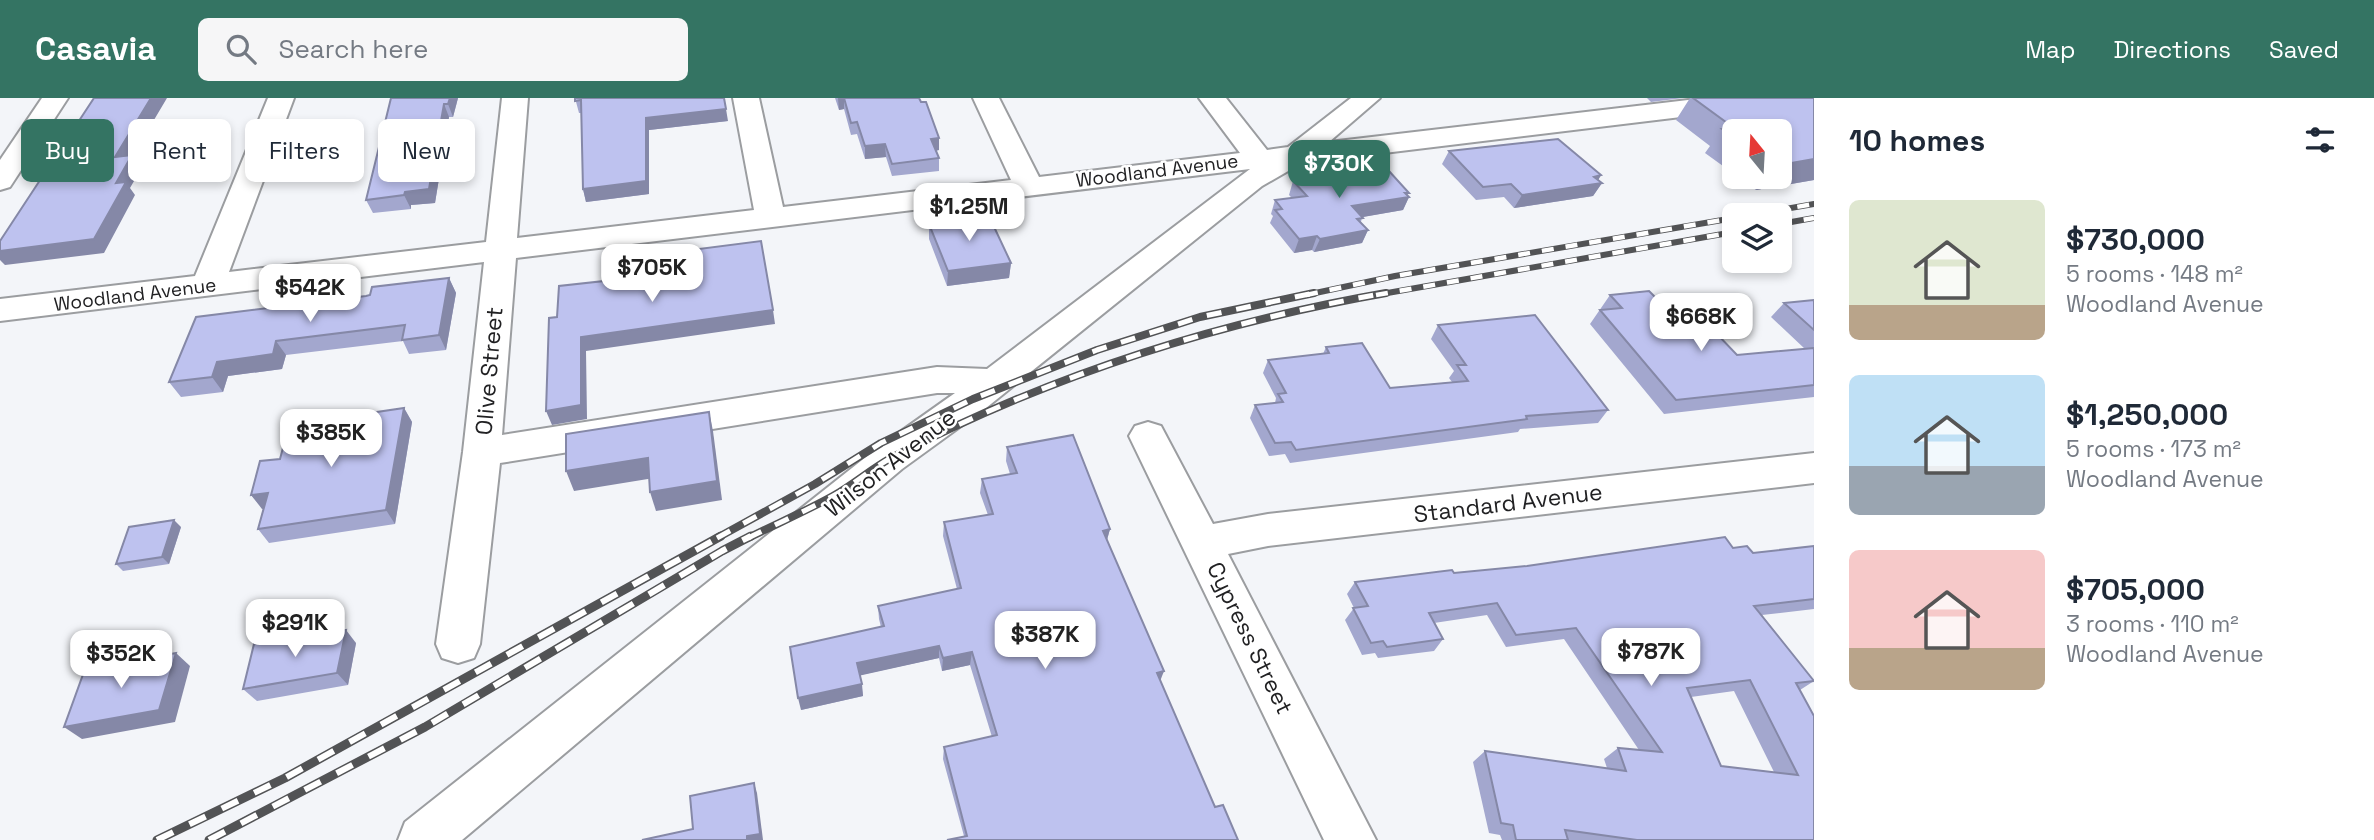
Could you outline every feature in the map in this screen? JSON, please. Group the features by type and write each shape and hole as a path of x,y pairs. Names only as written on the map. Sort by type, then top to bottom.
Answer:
{"street":[{"path":"41,119 55,98"},
{"path":"208,285 281,98"},
{"name":"Olive Street","path":"458,644 482,452 515,98"},
{"path":"746,98 770,217"},
{"path":"986,98 1029,186"},
{"path":"1212,98 1259,158"},
{"name":"Wilson Avenue","path":"436,835 889,459 994,382 1252,180 1297,153 1367,98"},
{"name":"Woodland Avenue","path":"0,310 1772,98"},
{"path":"0,125 21,123"},
{"path":"0,181 21,149"},
{"path":"482,452 937,380 994,382"},
{"name":"Cypress Street","path":"1148,436 1351,840"},
{"name":"Standard Avenue","path":"1203,542 1268,530 1814,468"}],"building":[{"path":"94,98 151,98 138,119 128,119 128,136 115,157 128,155 128,162 116,183 126,182 94,239 0,251 0,241 39,182 114,182 114,119 80,119"},
{"path":"391,98 450,98 448,104 444,104 441,119 386,119"},
{"path":"575,98 724,98 726,109 646,118 646,181 583,189 581,100 575,101"},
{"path":"844,98 919,98 921,102 926,102 939,138 931,139 939,158 892,164 885,144 865,146 857,122 851,123"},
{"path":"1693,98 1814,98 1814,159 1792,163 1792,119 1722,119"},
{"path":"1558,139 1601,175 1594,177 1602,183 1522,195 1511,184 1483,187 1449,151"},
{"path":"378,151 378,182 430,182 429,189 366,200"},
{"path":"1379,160 1409,193 1405,193 1409,197 1352,206 1363,218 1357,219 1368,230 1320,239 1317,236 1299,239 1275,210 1282,209 1275,200 1307,196 1293,181 1331,175 1324,168"},
{"path":"988,214 1011,263 948,271 929,224 944,222 943,219"},
{"path":"761,241 773,310 581,337 581,405 546,411 549,318 557,317 559,286 622,279 621,259"},
{"path":"449,278 439,335 402,340 405,325 276,341 273,354 217,362 212,377 169,382 196,317 366,296 370,295 372,287"},
{"path":"1649,291 1671,313 1695,311 1737,355 1814,348 1814,385 1676,400 1600,310 1622,308 1610,295"},
{"path":"1814,300 1814,330 1784,303"},
{"path":"1535,315 1608,410 1526,416 1527,419 1296,450 1291,442 1275,443 1255,405 1283,402 1278,394 1286,393 1268,360 1329,353 1326,347 1362,343 1390,388 1468,381 1457,365 1466,365 1438,325"},
{"path":"404,408 386,510 258,529 268,493 251,495 260,461 280,459 289,425"},
{"path":"709,412 717,481 650,492 648,458 566,471 566,434"},
{"path":"1073,435 1110,529 1103,531 1164,671 1157,673 1215,807 1223,805 1238,840 947,840 967,836 944,747 997,735 972,652 943,658 939,646 857,663 862,684 798,698 790,647 884,626 878,606 961,588 944,522 993,514 982,479 1017,473 1007,447"},
{"path":"174,520 162,557 116,564 129,527"},
{"path":"1725,537 1733,548 1747,546 1753,553 1814,546 1814,599 1754,606 1814,681 1796,683 1814,716 1814,840 1637,840 1565,830 1568,840 1516,840 1513,825 1501,823 1485,751 1626,771 1618,748 1662,752 1576,628 1516,635 1497,603 1429,613 1443,639 1387,647 1383,641 1371,643 1353,608 1368,606 1355,582 1452,570 1454,573 1527,566","holes":["1750,680 1798,775 1721,766 1687,688"]},
{"path":"346,630 337,673 243,689 254,644"},
{"path":"176,653 159,710 64,727 85,669"},
{"path":"754,783 760,834 747,836 747,840 642,840 693,829 690,796"}],"railway":[{"path":"1792,208 1814,204"},
{"path":"1792,222 1814,218"},
{"path":"1306,295 1395,276 1722,220"},
{"path":"1376,295 1722,234"},
{"path":"717,538 815,484 881,443 973,399 1097,350 1200,317 1314,293"},
{"path":"748,538 833,496 891,458 1010,402 1070,378 1132,356 1258,320 1386,293"},
{"path":"157,840 285,778 721,536"},
{"path":"209,840 425,727 751,536"}]}
